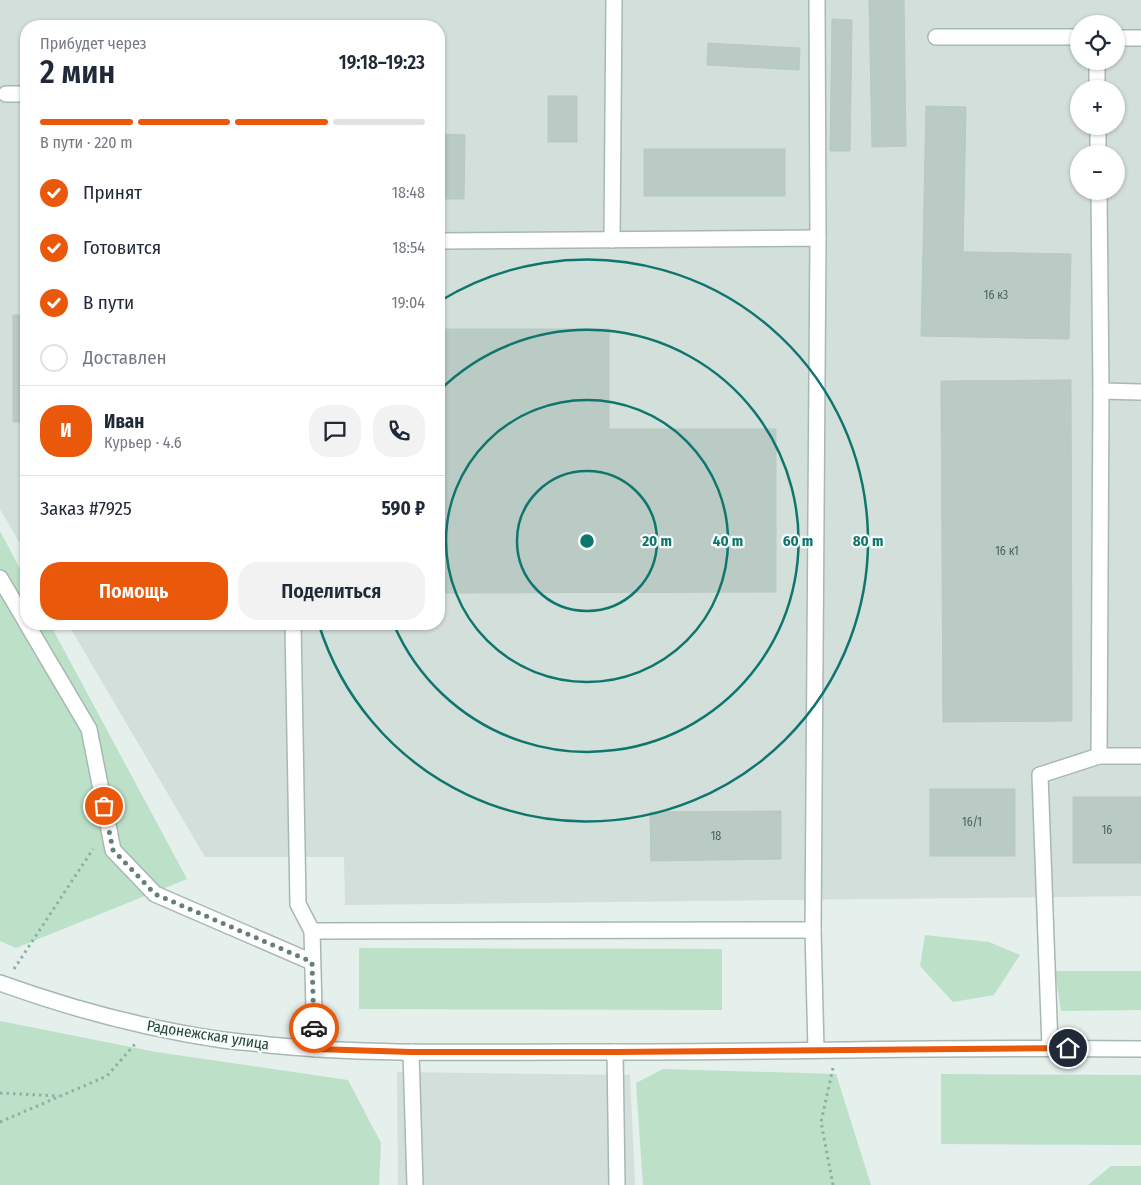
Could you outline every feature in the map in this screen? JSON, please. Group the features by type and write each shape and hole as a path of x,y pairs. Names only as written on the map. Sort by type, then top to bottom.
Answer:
{"street":[{"path":"612,240 614,0"},
{"path":"816,1050 813,930 818,238 817,0"},
{"path":"936,37 1070,38"},
{"path":"1125,38 1141,38"},
{"path":"6,94 20,94"},
{"path":"1099,200 1101,391 1099,756"},
{"path":"445,241 818,238"},
{"path":"1101,391 1141,392"},
{"path":"0,578 20,611"},
{"path":"31,630 90,729 113,850 155,894 312,962"},
{"path":"293,630 298,904 312,932 315,1049"},
{"path":"1050,1047 1040,775 1099,756 1141,756"},
{"path":"312,932 813,930"},
{"name":"Радонежская улица","path":"2,984 67,1006 149,1027 224,1040 315,1049 411,1052 615,1052 1050,1047 1141,1049"},
{"path":"411,1052 415,1185"},
{"path":"615,1052 617,1185"}],"path":[{"path":"2,984 108,825"},
{"path":"0,1122 107,1076 149,1027"},
{"path":"833,1185 821,1122 837,1050"},
{"path":"0,1093 62,1096"}],"shaded area":[{"path":"0,0 1141,0 1141,896 345,905 344,857 205,857 72,630 445,630 445,20 20,20 20,544 0,509"},
{"path":"397,1072 630,1075 635,1185 398,1185"}],"green space":[{"path":"0,531 20,569 20,630 53,630 187,879 16,948 0,941"},
{"path":"925,935 989,942 1020,955 994,995 953,1002 920,966"},
{"path":"359,948 722,949 722,1010 359,1009"},
{"path":"1055,971 1141,971 1141,1010 1061,1011"},
{"path":"0,1021 156,1052 348,1080 381,1143 379,1185 0,1185"},
{"path":"663,1069 836,1074 871,1185 643,1185 636,1083"},
{"path":"941,1074 1141,1075 1141,1145 941,1144"},
{"path":"1111,1166 1141,1166 1141,1185 1088,1185"}],"building":[{"path":"869,0 904,0 906,146 872,147"},
{"path":"832,19 852,20 850,151 830,151"},
{"path":"708,43 800,48 799,70 707,65"},
{"path":"548,96 577,96 577,142 548,142"},
{"path":"926,106 966,107 963,252 923,251"},
{"path":"445,134 465,135 464,199 445,199"},
{"path":"644,149 785,149 785,196 644,196"},
{"path":"923,251 1071,254 1069,339 921,336"},
{"path":"13,315 20,315 20,422 13,422"},
{"path":"445,329 609,329 609,429 445,429"},
{"path":"1071,380 1072,721 943,722 941,381"},
{"path":"445,429 776,429 776,592 445,593"},
{"path":"930,789 1015,789 1015,856 930,856"},
{"path":"1073,797 1141,797 1141,863 1073,863"},
{"path":"781,811 781,859 651,861 650,812"}],"way so far":[{"path":"104,806 113,850 155,894 312,962 314,1028"}],"route":[{"path":"314,1028 315,1049 411,1052 1068,1048"}]}
